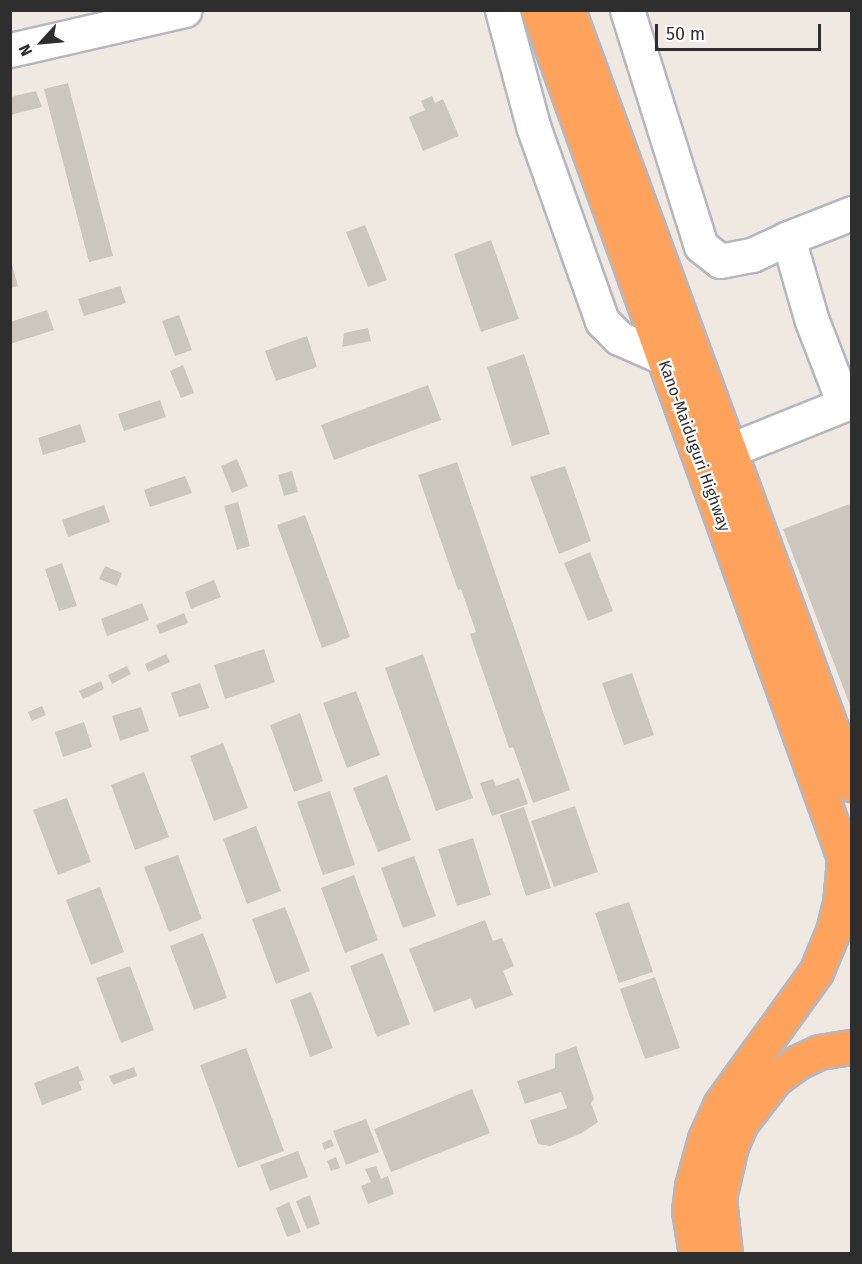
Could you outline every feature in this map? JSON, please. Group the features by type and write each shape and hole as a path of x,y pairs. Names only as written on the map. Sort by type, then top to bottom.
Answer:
{"highway":[{"name":"Kano-Maiduguri Highway","path":"538,10 699,462 755,608 848,870"},
{"name":"Kano-Maiduguri Highway","path":"568,10 852,785"},
{"path":"696,1254 690,1211 692,1186 705,1139 720,1105 816,972 838,912 848,870"},
{"path":"725,1254 719,1198 731,1146 741,1123 774,1079 819,1052 852,1047"}],"street":[{"path":"10,50 184,10"},
{"path":"502,10 532,126 602,321 619,338 662,357"},
{"path":"627,10 701,246 720,261 752,255 852,213"},
{"path":"699,462 848,403 812,321 788,238"}],"building":[{"path":"68,83 113,256 89,262 44,89"},
{"path":"36,91 42,107 10,115 10,97"},
{"path":"432,96 435,103 443,99 459,136 423,151 409,117 425,110 421,101"},
{"path":"365,225 387,280 368,287 346,232"},
{"path":"491,240 519,319 481,332 454,254"},
{"path":"10,258 18,286 10,288"},
{"path":"120,286 126,303 84,316 78,299"},
{"path":"47,310 54,330 10,344 10,322"},
{"path":"179,315 192,350 175,356 162,321"},
{"path":"368,328 371,341 342,347 344,333"},
{"path":"307,336 317,367 276,381 265,351"},
{"path":"524,354 550,434 512,446 487,367"},
{"path":"183,365 194,393 181,398 170,371"},
{"path":"428,385 441,420 334,460 321,425"},
{"path":"160,400 166,417 124,431 118,414"},
{"path":"80,424 86,442 43,455 38,438"},
{"path":"237,459 248,486 232,493 221,466"},
{"path":"457,462 570,790 533,803 513,747 509,748 470,634 476,632 461,589 458,590 418,475"},
{"path":"565,466 591,541 559,554 530,477"},
{"path":"292,471 298,492 284,496 278,475"},
{"path":"185,476 192,493 150,507 144,490"},
{"path":"238,502 250,546 237,550 224,506"},
{"path":"852,503 852,708 851,708 783,529"},
{"path":"104,505 110,522 68,537 62,520"},
{"path":"305,515 350,637 322,648 277,525"},
{"path":"590,552 613,611 588,621 564,563"},
{"path":"62,563 77,606 59,611 45,569"},
{"path":"105,566 122,573 117,586 99,579"},
{"path":"214,580 221,597 191,609 185,592"},
{"path":"142,603 149,620 107,636 101,619"},
{"path":"184,613 188,623 160,634 156,625"},
{"path":"264,649 275,682 225,699 214,665"},
{"path":"166,654 170,662 148,672 145,664"},
{"path":"423,654 473,798 436,811 385,668"},
{"path":"127,666 131,674 112,684 108,675"},
{"path":"632,673 654,735 624,745 602,683"},
{"path":"101,681 104,689 83,699 79,691"},
{"path":"200,683 209,708 179,717 171,693"},
{"path":"356,691 380,755 347,768 323,703"},
{"path":"42,706 46,715 32,721 28,712"},
{"path":"141,707 149,731 120,741 112,716"},
{"path":"300,713 323,781 294,792 270,725"},
{"path":"84,722 92,747 63,757 55,732"},
{"path":"223,743 248,808 214,821 190,756"},
{"path":"144,772 169,837 135,850 111,785"},
{"path":"387,775 411,840 378,852 353,788"},
{"path":"519,778 528,804 492,816 480,783 493,779 496,786"},
{"path":"330,791 355,865 323,875 297,802"},
{"path":"67,798 91,862 58,875 33,810"},
{"path":"575,806 598,872 554,887 531,821"},
{"path":"524,807 551,888 526,896 500,815"},
{"path":"256,826 281,891 247,904 223,839"},
{"path":"473,838 491,895 457,906 438,849"},
{"path":"178,855 202,919 169,932 144,867"},
{"path":"414,856 436,916 403,928 381,868"},
{"path":"354,875 378,940 345,953 321,888"},
{"path":"100,887 124,952 91,965 66,900"},
{"path":"629,902 653,972 619,983 595,913"},
{"path":"285,907 310,971 276,984 252,919"},
{"path":"485,920 493,941 502,938 514,966 503,971 513,995 475,1009 471,998 434,1012 409,949"},
{"path":"203,933 227,998 194,1010 170,946"},
{"path":"383,953 410,1024 377,1037 350,966"},
{"path":"130,966 154,1030 121,1043 96,978"},
{"path":"655,977 680,1048 645,1059 620,989"},
{"path":"311,992 333,1048 310,1057 290,1000"},
{"path":"576,1046 594,1099 591,1103 598,1122 582,1133 550,1146 538,1144 530,1120 567,1108 561,1092 525,1104 517,1081 555,1068 555,1054"},
{"path":"246,1048 284,1151 238,1168 200,1065"},
{"path":"78,1066 84,1080 79,1082 82,1090 42,1105 34,1083"},
{"path":"134,1067 137,1076 113,1085 109,1076"},
{"path":"472,1089 490,1133 391,1172 374,1129"},
{"path":"366,1119 379,1152 346,1165 333,1131"},
{"path":"331,1139 334,1146 324,1150 322,1143"},
{"path":"298,1151 308,1177 270,1191 260,1165"},
{"path":"336,1157 340,1168 331,1171 327,1161"},
{"path":"376,1166 381,1179 388,1176 394,1194 368,1204 361,1186 371,1182 365,1169"},
{"path":"310,1195 320,1224 307,1229 296,1201"},
{"path":"289,1202 301,1232 287,1237 276,1208"}]}
